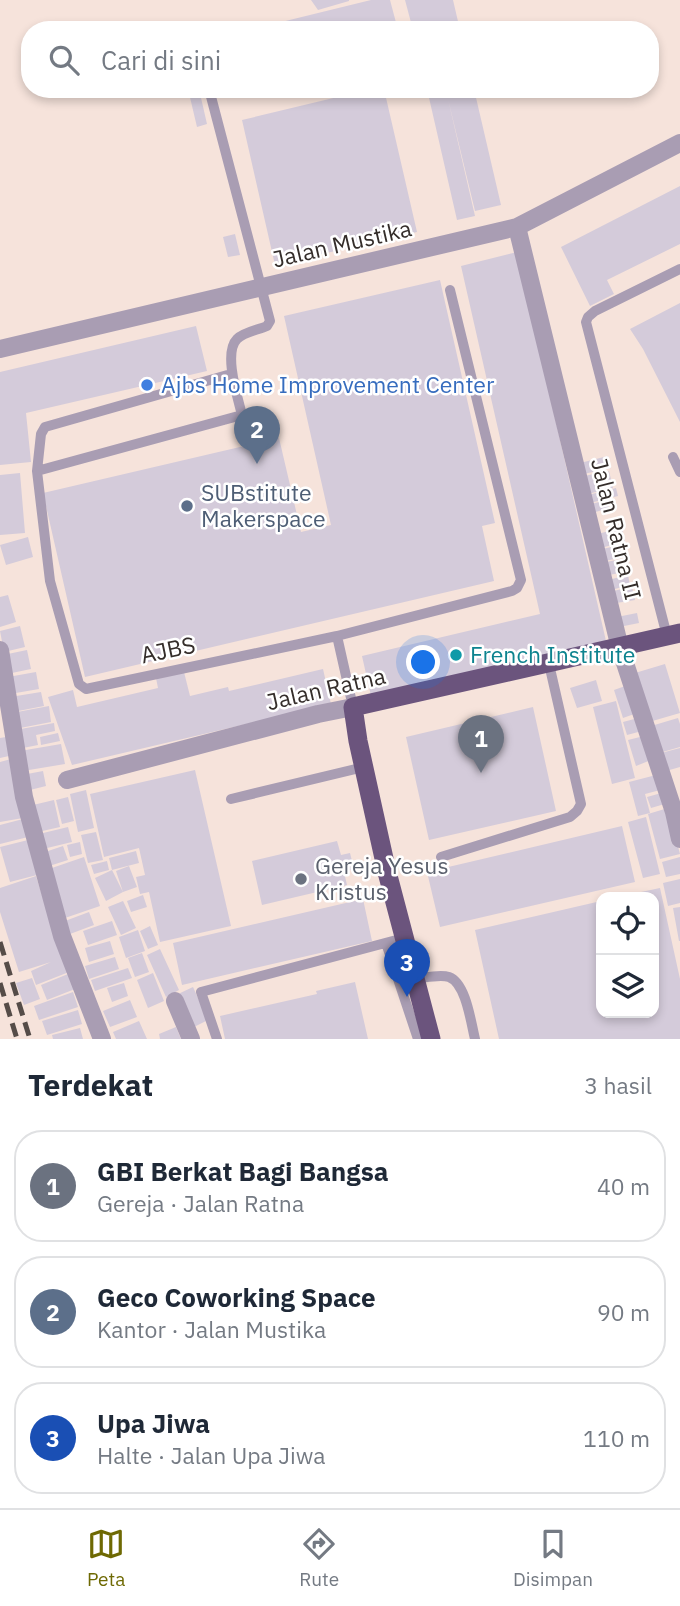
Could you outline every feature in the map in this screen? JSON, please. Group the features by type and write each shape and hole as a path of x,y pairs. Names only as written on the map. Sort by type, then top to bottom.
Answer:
{"highway":[{"name":"Jalan Ratna","path":"354,707 674,635"},
{"path":"354,707 358,741 387,872 395,941 414,979 432,1039"}],"street":[{"name":"Jalan Mustika","path":"0,349 517,227 680,143"},
{"name":"Jalan Ratna II","path":"517,227 620,648 674,811 680,839"},
{"path":"0,650 24,797 62,936 102,1039"},
{"name":"Jalan Ratna","path":"67,780 354,707"},
{"path":"175,1001 191,1039"}],"lane":[{"path":"37,471 242,415 231,374 232,346 240,336 269,323 211,98"},
{"path":"674,635 586,322 595,310 680,269"},
{"name":"AJBS","path":"231,374 46,427 41,434 37,471 50,581 79,684 86,689 337,636 512,591 519,584 521,580 450,289"},
{"path":"673,457 680,471"},
{"path":"337,636 354,707"},
{"path":"441,857 570,817 580,808 549,664"},
{"path":"231,799 364,767"},
{"path":"217,1039 201,992 395,941 418,1039"},
{"path":"414,979 441,976 458,983 463,991 475,1039"}],"building":[{"path":"311,0 349,0 349,1 318,10"},
{"path":"371,0 390,0 396,21 285,21"},
{"path":"405,0 453,0 458,21 411,21"},
{"path":"190,98 201,98 207,124 197,127"},
{"path":"334,98 386,98 417,232 275,265 242,120"},
{"path":"429,98 476,98 501,205 475,211 448,99 475,216 457,220"},
{"path":"680,186 680,244 607,280 614,294 590,306 561,247"},
{"path":"235,234 240,255 228,257 223,237"},
{"path":"517,252 606,641 371,696 362,656 540,614 461,266"},
{"path":"440,280 495,523 482,526 494,581 85,677 43,493 279,438 301,532 331,525 284,316"},
{"path":"680,303 680,422 630,329"},
{"path":"196,326 207,371 26,413 31,462 0,465 0,372"},
{"path":"608,456 611,468 579,475 576,464"},
{"path":"609,471 613,488 583,495 579,477"},
{"path":"20,473 25,533 0,535 0,475"},
{"path":"616,488 618,496 586,504 584,496"},
{"path":"607,500 609,508 589,514 587,505"},
{"path":"622,528 625,542 600,548 597,534"},
{"path":"28,537 33,557 6,565 0,545"},
{"path":"626,544 628,556 605,561 602,549"},
{"path":"627,558 630,571 609,575 606,562"},
{"path":"628,575 630,585 611,590 608,580"},
{"path":"632,587 635,600 610,604 608,592"},
{"path":"8,595 16,622 0,627 0,597"},
{"path":"637,613 639,623 619,627 617,617"},
{"path":"20,626 25,647 4,652 0,631"},
{"path":"27,650 31,669 7,674 3,655"},
{"path":"665,664 680,713 649,722 635,673"},
{"path":"323,669 331,704 72,765 48,697 73,690 77,707 158,688 156,678 184,672 190,696 228,687 229,691"},
{"path":"36,672 39,689 10,694 8,677"},
{"path":"596,680 602,701 577,708 570,688"},
{"path":"628,685 637,713 623,718 614,690"},
{"path":"41,692 44,706 13,712 10,697"},
{"path":"616,701 635,778 612,784 593,707"},
{"path":"49,706 51,722 15,729 12,713"},
{"path":"533,707 556,811 429,840 406,737"},
{"path":"638,718 642,731 627,735 623,722"},
{"path":"678,718 680,747 659,753 651,726"},
{"path":"54,723 55,731 36,735 38,745 18,749 15,730"},
{"path":"58,733 60,741 41,745 40,737"},
{"path":"644,736 651,760 636,766 628,740"},
{"path":"6,737 9,756 0,758 0,738"},
{"path":"61,744 65,764 23,771 20,751"},
{"path":"680,748 680,767 666,771 661,753"},
{"path":"11,759 23,818 0,822 0,762"},
{"path":"195,770 231,926 160,942 149,892 140,894 136,877 145,875 139,848 104,857 90,794"},
{"path":"43,771 46,786 26,791 22,775"},
{"path":"660,774 664,789 645,794 650,813 638,816 629,782"},
{"path":"86,790 94,828 78,832 70,794"},
{"path":"665,792 668,803 651,808 647,797"},
{"path":"68,797 74,821 62,824 56,800"},
{"path":"54,800 60,827 38,832 33,805"},
{"path":"668,808 680,854 660,859 648,814"},
{"path":"646,817 660,874 643,878 628,822"},
{"path":"23,819 28,837 0,844 0,825"},
{"path":"622,826 635,882 440,927 427,872"},
{"path":"68,827 72,842 43,849 39,834"},
{"path":"96,832 103,860 88,863 81,835"},
{"path":"28,840 37,875 10,882 0,847"},
{"name":"Gereja Yesus Kristus","path":"337,841 341,855 350,853 354,869 344,872 347,885 262,905 252,861"},
{"path":"80,842 82,854 70,857 67,845"},
{"path":"63,846 68,860 46,867 42,853"},
{"path":"136,851 139,863 112,870 109,858"},
{"path":"84,857 100,906 65,918 49,869"},
{"path":"680,857 680,874 666,877 662,862"},
{"path":"107,861 109,870 94,874 91,865"},
{"path":"129,866 137,887 123,892 116,871"},
{"path":"112,870 123,892 106,901 95,878"},
{"path":"36,876 62,959 69,972 36,985 31,971 51,962 19,972 0,912 0,888"},
{"path":"680,879 680,903 668,906 663,883"},
{"path":"660,888 680,979 680,1039 499,1039 475,930 596,902 596,1018 659,1018 659,892 641,892"},
{"path":"143,895 147,907 131,912 127,901"},
{"path":"363,899 372,941 182,985 173,943"},
{"path":"123,901 136,928 121,935 108,907"},
{"path":"680,907 680,941 679,941 673,908"},
{"path":"89,912 94,925 70,934 65,921"},
{"path":"112,921 117,935 88,945 83,931"},
{"path":"150,926 158,945 148,949 140,931"},
{"path":"138,930 145,951 126,958 119,937"},
{"path":"110,941 114,954 89,962 85,948"},
{"path":"160,949 179,990 166,997 147,955"},
{"path":"142,953 149,972 135,977 128,958"},
{"path":"115,957 119,969 89,979 85,966"},
{"path":"128,968 132,978 95,991 91,980"},
{"path":"153,973 164,1001 148,1008 137,980"},
{"path":"68,974 75,989 47,1000 41,985"},
{"path":"32,978 40,999 24,1005 16,983"},
{"path":"355,982 368,1039 225,1039 220,1016 317,994 316,991"},
{"path":"124,983 128,996 112,1002 107,988"},
{"path":"193,987 208,1020 192,1028 176,995"},
{"path":"73,992 78,1007 39,1020 34,1006"},
{"path":"130,1000 137,1017 110,1027 103,1011"},
{"path":"78,1010 82,1024 47,1035 42,1021"},
{"path":"139,1021 147,1039 116,1039 113,1032"},
{"path":"176,1027 181,1039 160,1039 159,1034"},
{"path":"80,1028 83,1039 53,1039 52,1035"}],"railway":[{"path":"0,942 30,1039"},
{"path":"0,983 17,1039"}],"place":[{"name":"Ajbs Home Improvement Center","path":"147,385"},
{"name":"Geco Coworking Space","path":"257,464"},
{"name":"SUBstitute Makerspace","path":"187,506"},
{"name":"French Institute","path":"456,655"},
{"name":"GBI Berkat Bagi Bangsa","path":"481,773"},
{"name":"Gereja Yesus Kristus","path":"301,879"},
{"name":"Upa Jiwa","path":"407,997"}]}
